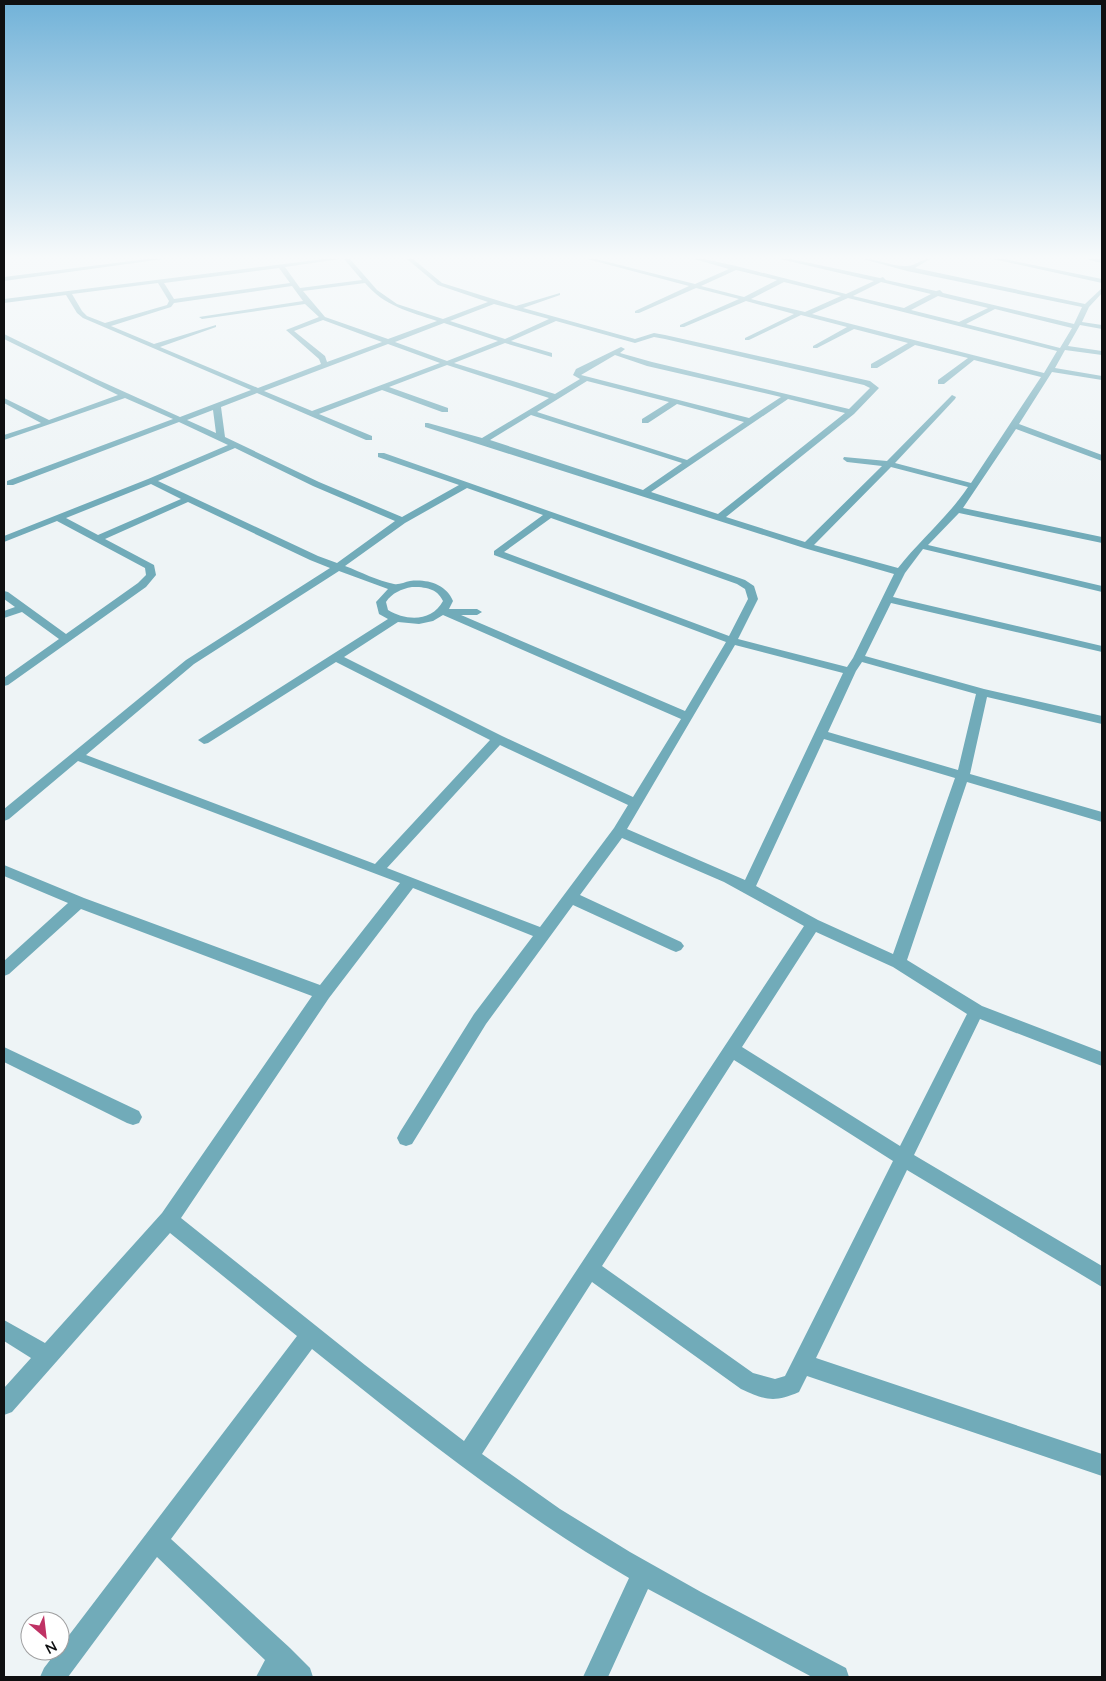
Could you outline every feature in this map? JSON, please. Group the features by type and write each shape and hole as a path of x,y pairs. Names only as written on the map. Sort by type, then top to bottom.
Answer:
{"street":[{"path":"135,337 369,438"},
{"path":"155,346 180,337"},
{"path":"298,337 322,358 325,365"},
{"path":"379,337 447,363 555,397"},
{"path":"6,483 398,337"},
{"path":"494,337 549,355"},
{"path":"314,413 513,337"},
{"path":"622,337 635,341"},
{"path":"646,337 635,341 614,354 579,371 577,375 586,379 751,421"},
{"path":"671,337 867,382 875,388 851,412 720,517"},
{"path":"815,347 833,337"},
{"path":"898,337 974,357 1047,372 1102,378"},
{"path":"1018,337 1062,348 1102,353"},
{"path":"748,888 850,671 859,658 900,572 921,546 957,510 1014,425 1069,337"},
{"path":"6,339 316,484 402,521"},
{"path":"874,366 915,342"},
{"path":"614,354 851,412"},
{"path":"941,382 974,357"},
{"path":"483,441 586,379"},
{"path":"381,387 445,410"},
{"path":"4,438 126,395"},
{"path":"644,493 787,396"},
{"path":"807,546 889,464 952,397"},
{"path":"4,400 48,423"},
{"path":"645,421 675,402"},
{"path":"216,406 221,438"},
{"path":"529,412 689,463"},
{"path":"428,425 807,546 900,572"},
{"path":"1014,425 1102,458"},
{"path":"4,539 151,481 234,445"},
{"path":"380,455 741,582 750,588 752,599 732,641 619,831 480,1019 406,1138"},
{"path":"847,458 889,464 974,486"},
{"path":"151,481 314,558 396,588"},
{"path":"4,816 190,662 338,567 402,521 466,485"},
{"path":"98,539 188,499"},
{"path":"957,510 1102,540"},
{"path":"550,515 497,553 732,641 850,671"},
{"path":"4,683 142,585 151,575 150,567 58,518"},
{"path":"921,546 1102,589"},
{"path":"412,584 436,588 446,596 448,601 442,611 435,616 416,621 396,619 389,616 381,607 384,596 396,588 412,584"},
{"path":"4,594 66,639"},
{"path":"888,599 1102,648"},
{"path":"4,615 22,608"},
{"path":"442,611 688,717"},
{"path":"442,611 477,612"},
{"path":"204,740 396,619"},
{"path":"335,657 498,739 635,803"},
{"path":"859,658 982,692 1102,720"},
{"path":"898,963 963,776 982,692"},
{"path":"821,734 1102,817"},
{"path":"377,870 498,739"},
{"path":"77,756 410,881 542,934"},
{"path":"619,831 748,888 813,924 898,963 976,1011 1102,1054"},
{"path":"4,870 79,902 323,993"},
{"path":"4,1404 169,1220 323,993 410,881"},
{"path":"570,897 676,946"},
{"path":"4,970 79,902"},
{"path":"466,1457 813,924"},
{"path":"590,1268 748,1382 775,1390 792,1385 976,1011"},
{"path":"732,1050 903,1158 1102,1277"},
{"path":"4,1054 133,1117"},
{"path":"169,1220 466,1457 554,1518 643,1574 837,1677"},
{"path":"4,1330 47,1356"},
{"path":"54,1677 311,1334"},
{"path":"802,1364 1102,1465"},
{"path":"156,1540 275,1667 301,1677"},
{"path":"595,1677 643,1574"}]}
